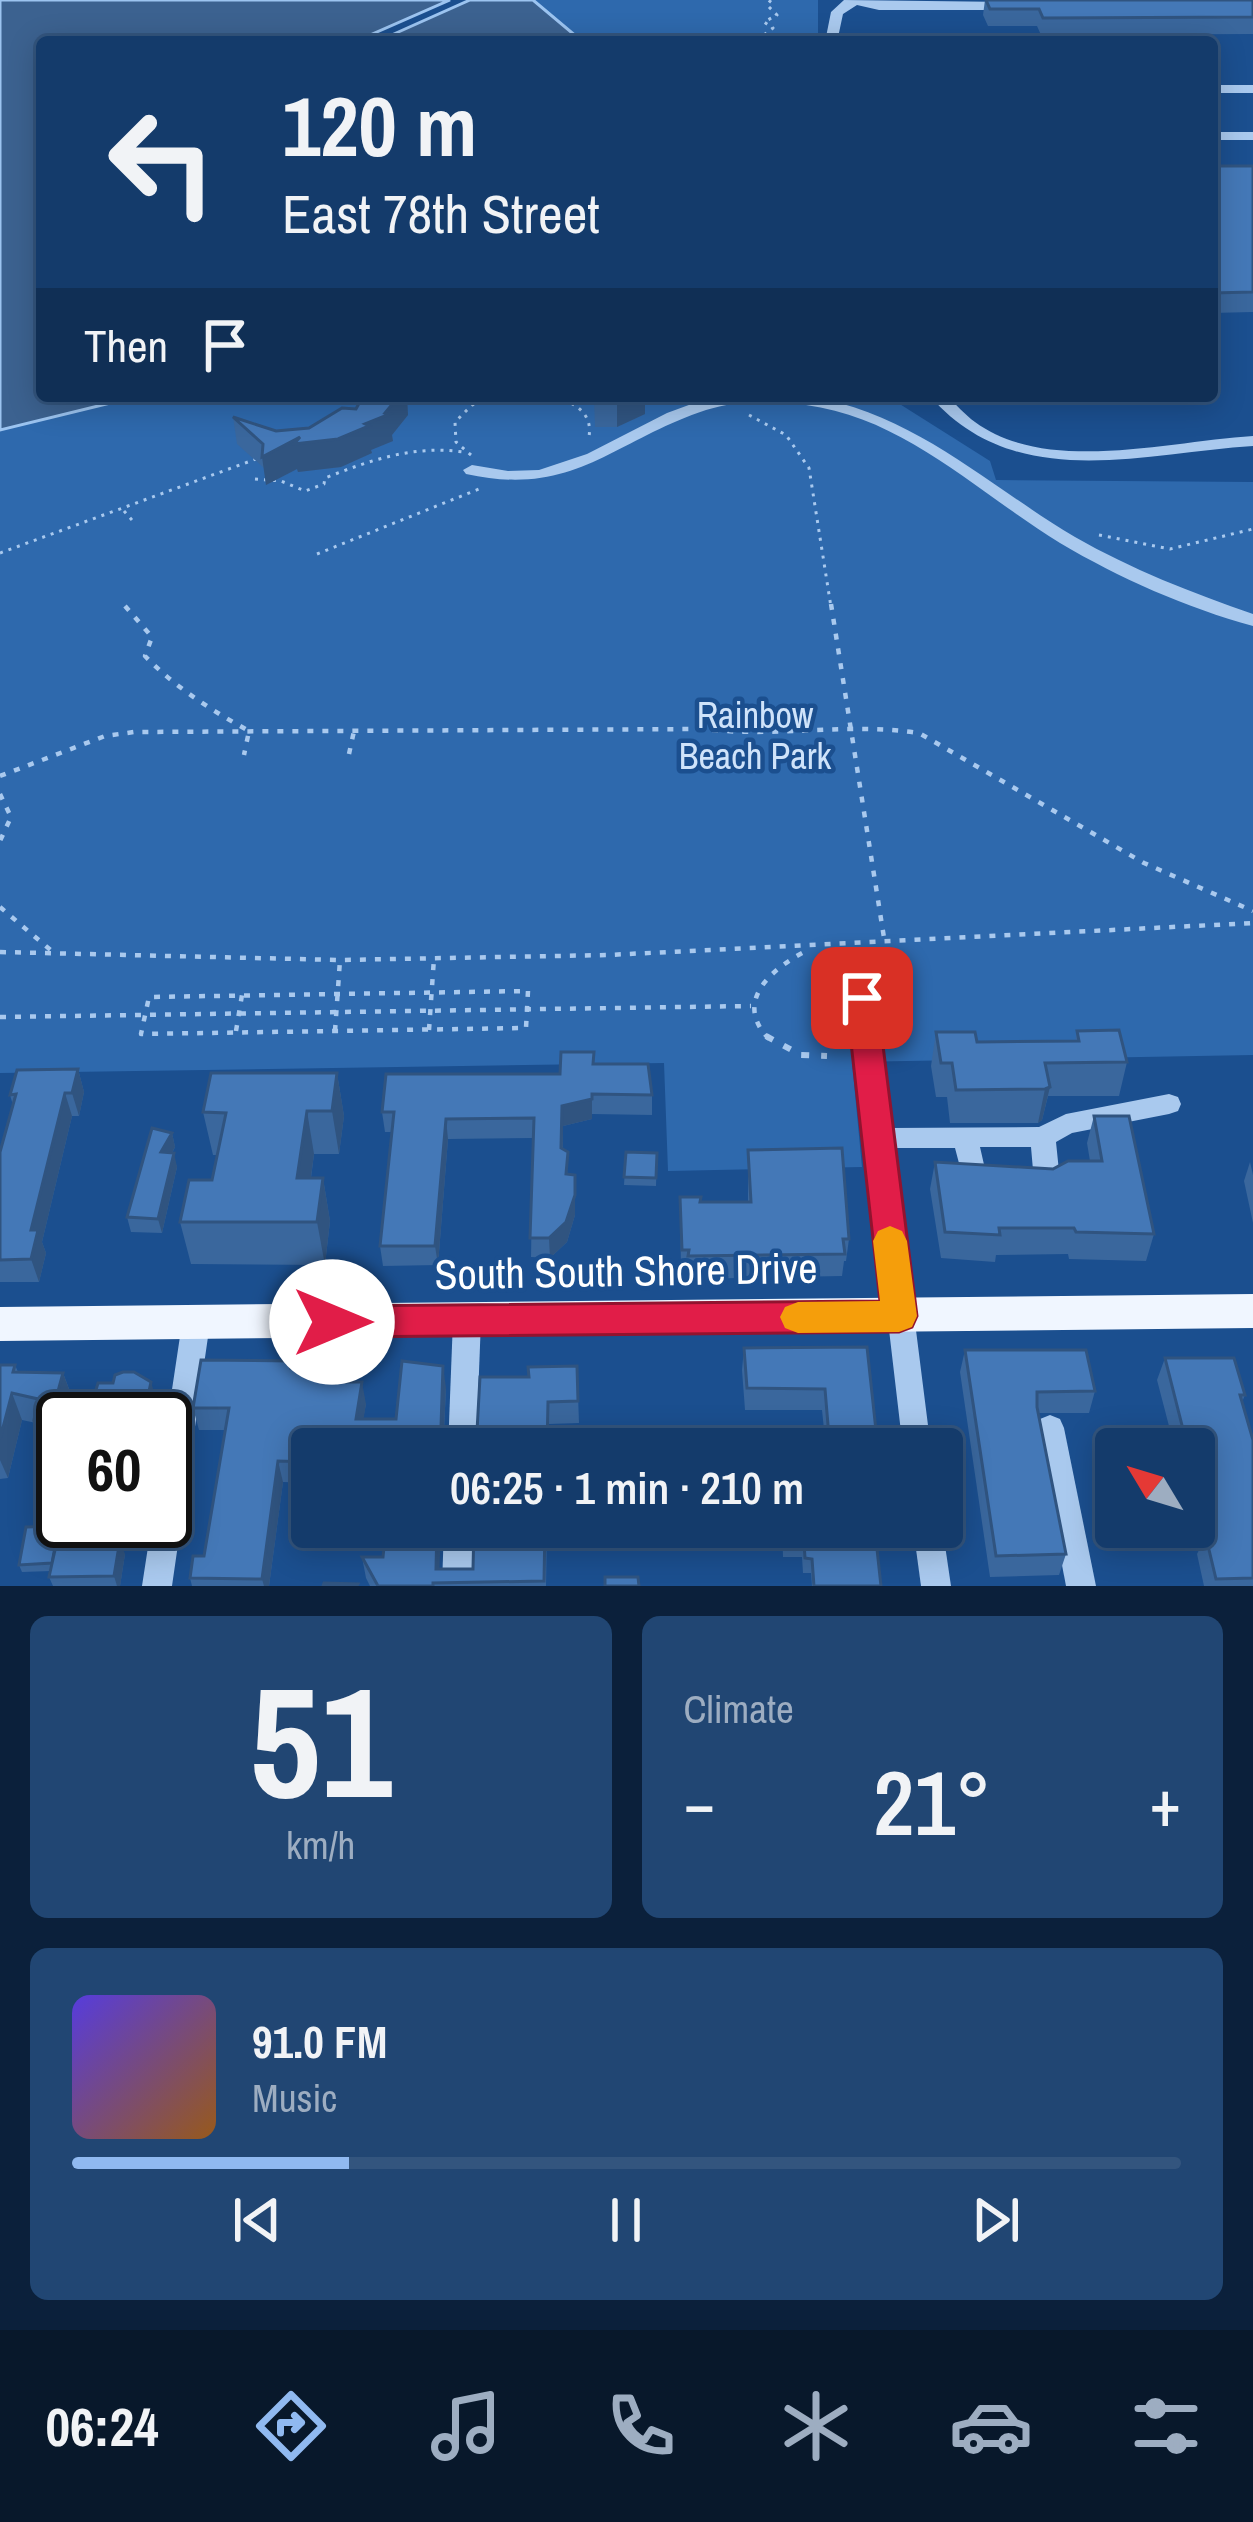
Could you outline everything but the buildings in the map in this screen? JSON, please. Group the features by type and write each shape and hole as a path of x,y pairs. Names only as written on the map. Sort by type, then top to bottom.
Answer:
{"main road":[{"name":"South South Shore Drive","path":"0,1324 1253,1311"}],"street":[{"path":"832,36 837,12 852,1 1020,6"},
{"path":"1218,89 1253,89"},
{"path":"1218,136 1253,136"},
{"path":"472,460 507,475 567,472 684,412 726,402"},
{"path":"842,402 898,429 1098,556 1148,581 1253,620"},
{"path":"944,402 966,424 993,437 1058,455 1121,457 1253,442"},
{"path":"862,998 914,1428"},
{"path":"879,1138 1043,1137 1066,1124 1169,1104"},
{"path":"965,1138 974,1179 1047,1180 1043,1137"},
{"path":"463,1428 467,1320"},
{"path":"157,1586 196,1323"},
{"path":"1050,1428 1081,1586"},
{"path":"457,1586 458,1548"},
{"path":"931,1548 936,1586"}],"path":[{"path":"761,36 773,28 764,22 777,15 767,5 771,0"},
{"path":"472,460 456,442 453,427 461,413 477,402"},
{"path":"565,402 588,416 592,431 583,446"},
{"path":"765,411 745,414 786,435 809,468 884,944"},
{"path":"255,479 281,481 305,491 324,484 325,478 394,452 435,446 472,460"},
{"path":"0,553 256,460"},
{"path":"317,554 507,475"},
{"path":"124,511 132,520"},
{"path":"1086,532 1156,549 1253,529"},
{"path":"125,606 152,638 146,656 164,676 202,707 249,731"},
{"path":"0,776 105,736 249,731 704,729 745,734 904,730 932,739 1126,854 1253,911"},
{"path":"244,755 249,731"},
{"path":"349,754 354,731"},
{"path":"0,794 11,817 0,841"},
{"path":"0,907 54,953"},
{"path":"0,952 434,958 815,947 1253,923"},
{"path":"815,947 766,972 754,988 751,1006 766,1035 779,1045 805,1055 827,1056"},
{"path":"429,1030 434,958"},
{"path":"334,1031 340,960"},
{"path":"528,991 526,1028 141,1034 149,997 338,994 528,991"},
{"path":"236,1033 242,995"},
{"path":"0,1017 751,1006"}],"green space":[{"path":"533,0 818,0 818,36 576,36"},
{"name":"Rainbow Beach Park","path":"114,402 897,402 990,461 996,480 1253,482 1253,1055 852,1062 862,1167 668,1171 664,1063 0,1073 0,430"}],"shaded area":[{"path":"0,0 450,0 368,36 36,36 36,402 114,402 0,430"},
{"path":"470,0 533,0 576,36 389,36"}],"slow traffic":[{"path":"798,1317 899,1316 890,1241"}],"route":[{"path":"332,1322 899,1316 862,998"}]}
